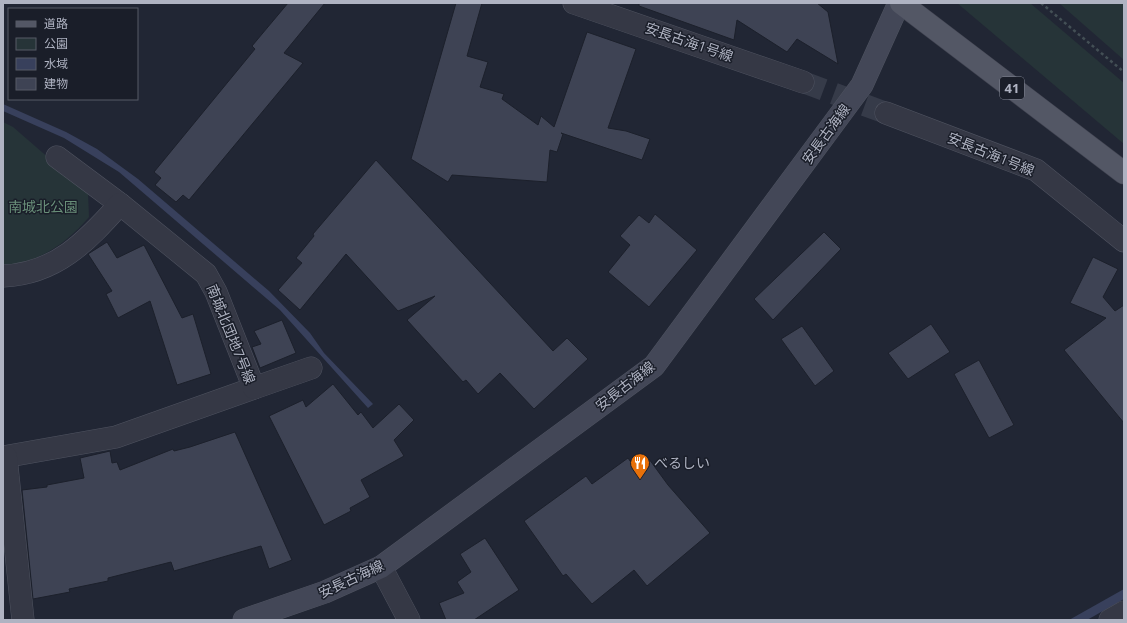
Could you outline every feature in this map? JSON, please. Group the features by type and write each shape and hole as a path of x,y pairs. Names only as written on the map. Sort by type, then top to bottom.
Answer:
{"main road":[{"name":"41","path":"900,3 1124,173"}],"street":[{"name":"安長古海1号線","path":"574,3 803,82"},
{"name":"安長古海線","path":"244,620 325,592 381,567 654,366 862,85 900,3"},
{"name":"安長古海1号線","path":"886,113 1036,170 1124,242"},
{"name":"南城北団地7号線","path":"4,457 116,437 254,388 216,292 206,274 120,204 58,157"},
{"path":"3,276 44,269 71,254 120,204"},
{"path":"254,388 311,368"},
{"path":"4,457 23,620"},
{"path":"381,567 408,620"},
{"path":"1110,620 1124,612"}],"path":[{"path":"1041,3 1124,72"}],"green space":[{"path":"957,3 1030,3 1124,83 1124,144"},
{"path":"1059,3 1124,3 1124,60"},
{"name":"南城北公園","path":"3,122 13,127 88,192 89,217 72,235 51,250 28,261 3,265"}],"water":[{"path":"3,104 66,132 97,149 138,179 269,291 310,333 324,353 373,404 368,408 280,310 119,172 64,138 3,111"},
{"path":"1124,589 1124,599 1087,620 1069,620"}],"building":[{"path":"288,3 325,3 284,53 303,63 189,200 183,195 176,202 155,185 161,178 154,172 255,49 252,46"},
{"path":"456,3 482,3 467,56 488,62 480,87 504,94 502,99 538,125 541,116 554,127 587,32 636,49 608,128 626,131 650,139 642,160 561,133 563,134 557,152 550,150 547,182 452,175 448,182 411,159"},
{"path":"639,3 817,3 828,12 838,64 797,39 787,52 737,20 734,40 639,6"},
{"path":"376,160 553,351 567,338 588,359 534,409 500,373 478,394 466,380 463,382 407,320 435,296 398,311 346,254 300,310 278,290 302,263 296,258 314,236 313,234"},
{"path":"655,214 697,250 649,307 608,272 630,245 620,236 639,215 649,223"},
{"path":"824,232 841,249 773,320 754,299"},
{"path":"107,242 117,258 144,245 182,318 193,314 211,374 177,385 150,301 118,318 106,294 112,291 88,254"},
{"path":"1093,257 1118,269 1103,297 1115,311 1124,305 1124,423 1064,350 1106,318 1070,303"},
{"path":"282,320 296,353 260,368 252,347 261,344 254,331"},
{"path":"931,324 950,352 908,379 888,353"},
{"path":"802,326 834,371 815,386 781,339"},
{"path":"979,360 1014,425 989,438 954,374"},
{"path":"333,384 358,415 361,412 373,428 399,404 414,420 394,440 404,456 361,480 370,497 350,508 351,511 324,525 269,416 303,400 306,407"},
{"path":"235,432 292,560 269,569 261,546 174,571 171,562 108,578 108,581 69,589 70,592 33,599 22,490 47,487 47,485 84,478 80,458 110,451 112,463 117,462 120,470 173,449 174,451 190,447"},
{"path":"628,458 635,468 649,459 668,485 710,533 647,586 634,570 592,604 566,574 563,576 524,521 586,476 592,484"},
{"path":"485,538 519,590 474,620 446,620 439,603 464,593 457,582 471,572 460,554"}],"tunnel":[{"path":"803,82 886,113"}],"place":[{"name":"べるしい","path":"640,480"}]}
